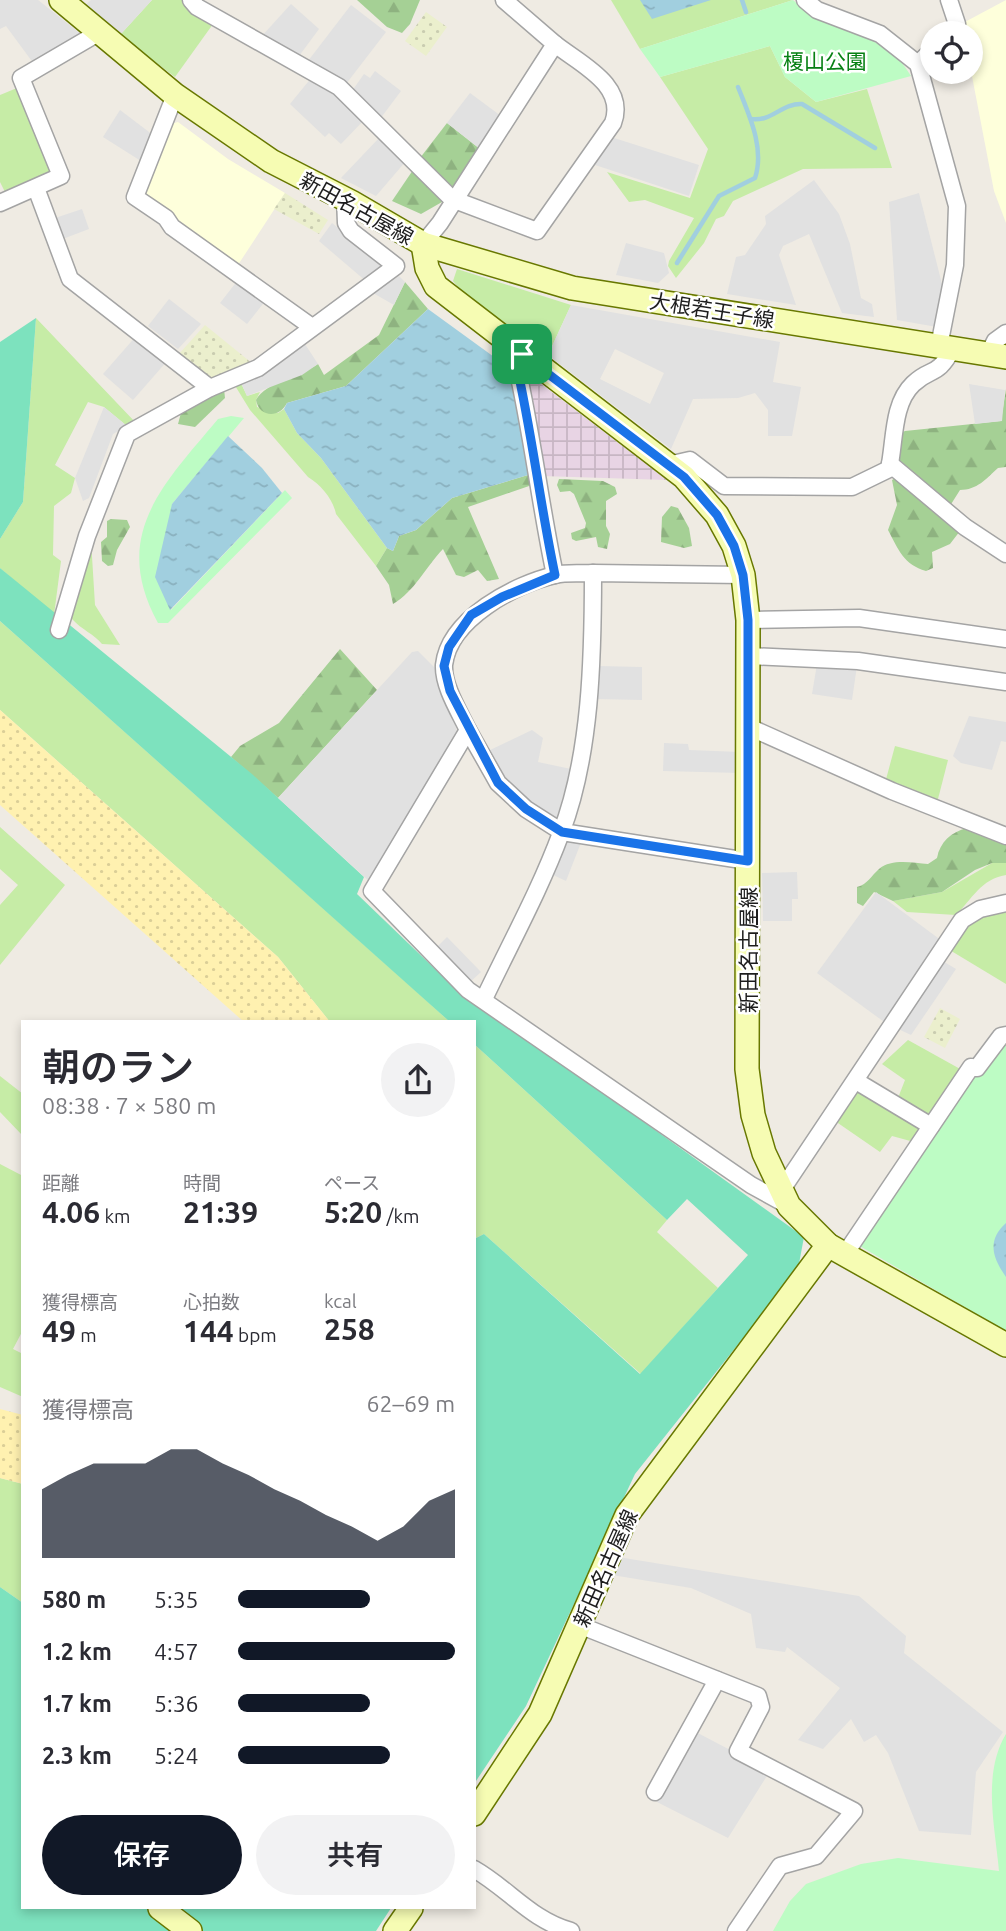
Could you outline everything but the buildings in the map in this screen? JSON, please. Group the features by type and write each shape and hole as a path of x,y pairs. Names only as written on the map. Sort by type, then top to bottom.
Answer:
{"main road":[{"name":"新田名古屋線","path":"73,3 98,33 175,95 271,161 345,198 423,244 426,268 436,286 684,477 717,515 734,546 743,575 750,656 747,1069 753,1115 764,1153 785,1199 836,1249 640,1493 617,1535 540,1714 476,1811"},
{"name":"大根若王子線","path":"423,244 572,288 997,355"},
{"path":"836,1249 1006,1345"},
{"path":"161,1909 190,1931"},
{"path":"395,1931 410,1909"}],"street":[{"path":"191,0 197,7 339,87 452,199 537,231 613,122 618,110 610,86 503,0"},
{"path":"668,465 690,460 724,486 852,487 889,469 900,401 914,383 941,369 955,265 957,206 918,64 880,34 817,10 805,0"},
{"path":"949,0 956,21"},
{"path":"0,203 61,176 21,78 98,33"},
{"path":"423,244 440,223 452,199 555,44"},
{"path":"175,95 135,197 166,218 172,227 312,327"},
{"path":"36,188 70,279 210,388"},
{"path":"59,630 87,536 127,434 210,388 258,368 396,266 351,231 346,223 345,198"},
{"path":"997,355 995,341 1006,333"},
{"path":"522,354 516,363 532,432 539,500 555,575"},
{"path":"890,464 965,527 1006,554"},
{"path":"484,999 562,832 583,747 593,641 593,573"},
{"path":"743,575 555,575 502,597 471,615 449,647 444,666 450,691 498,783 526,809 562,832 748,861"},
{"path":"748,620 859,618 1006,639"},
{"path":"750,656 858,661 1006,682"},
{"path":"749,727 892,791 1006,836"},
{"path":"468,730 372,891 468,990 751,1185 785,1199 856,1081 962,920 980,909 1006,903"},
{"path":"836,1249 931,1126 971,1068 977,1068 1001,1037 1006,1035"},
{"path":"856,1081 931,1126"},
{"path":"579,1625 758,1696 761,1707 738,1751 854,1811 816,1856 779,1866 736,1931"},
{"path":"655,1792 717,1680"},
{"path":"476,1870 490,1878 533,1916 570,1931"}],"shaded area":[{"path":"0,0 38,0 82,35 34,64 6,26 0,29"},
{"path":"91,0 152,0 120,35 83,7"},
{"path":"1006,0 1006,223 994,191 973,84 983,84 983,21 967,21"},
{"path":"291,4 319,29 299,56 261,37"},
{"path":"351,5 386,32 346,84 308,61"},
{"path":"426,12 447,27 426,56 405,41"},
{"path":"375,71 401,91 380,119 352,91 364,74 370,78"},
{"path":"312,77 333,90 364,120 341,144 329,133 325,137 290,104"},
{"path":"470,93 501,116 480,149 447,123"},
{"path":"120,110 153,135 141,161 103,137"},
{"path":"178,122 228,159 285,193 236,268 144,197 142,189 167,125"},
{"path":"380,137 406,161 376,196 341,178"},
{"path":"611,137 699,165 689,196 592,164"},
{"path":"814,180 839,214 850,244 861,298 872,304 874,317 842,313 809,234 783,246 779,255 796,305 727,294 736,257 745,255 766,224 765,216"},
{"path":"285,193 328,220 319,234 274,209"},
{"path":"919,193 944,292 937,327 897,320 889,202"},
{"path":"82,209 89,229 60,240 52,219"},
{"path":"332,223 379,262 381,268 367,282 319,241"},
{"path":"626,243 664,253 669,273 658,283 616,275"},
{"path":"399,276 405,282 394,305 373,293"},
{"path":"238,280 266,300 247,324 220,303"},
{"path":"169,299 201,324 178,349 148,326"},
{"path":"571,305 780,342 773,382 801,387 792,436 768,436 768,410 755,393 738,398 693,399 671,449 548,355","holes":["615,349 664,373 650,404 600,379"]},
{"path":"205,325 253,364 213,380 178,355"},
{"path":"137,335 168,360 133,400 103,374"},
{"path":"303,341 318,364 302,375 247,396 240,381"},
{"path":"524,371 667,480 541,476"},
{"path":"969,384 1005,390 1002,421 975,424"},
{"path":"104,407 127,426 113,434 89,498 83,501 75,478"},
{"path":"418,651 439,672 457,731 370,882 278,798 412,652"},
{"path":"817,664 857,666 852,700 812,694"},
{"path":"598,666 642,667 642,700 595,699"},
{"path":"969,716 1006,722 1006,742 1001,741 992,770 961,763 953,756"},
{"path":"532,730 543,738 538,762 571,769 556,820 520,799 488,751"},
{"path":"664,743 688,744 689,750 740,752 740,773 663,771"},
{"path":"582,840 566,881 551,874 566,841"},
{"path":"797,872 798,899 792,899 792,921 763,921 762,873"},
{"path":"876,892 942,941 887,1024 817,973"},
{"path":"447,937 481,972 470,982 437,947"},
{"path":"941,960 956,969 911,1035 896,1028"},
{"path":"940,1008 960,1019 945,1048 924,1037"},
{"path":"618,1557 859,1596 906,1636 904,1653 1003,1732 976,1772 971,1835 919,1831 888,1753 876,1735 864,1742 851,1719 823,1749 798,1740 840,1688 787,1647 785,1652 756,1648 751,1614 691,1588 612,1575"},
{"path":"694,1731 770,1771 728,1838 657,1802"}],"green space":[{"path":"152,0 184,0 213,24 175,77 120,35"},
{"path":"357,0 420,0 410,24 402,33 387,27"},
{"path":"611,0 793,0 640,49"},
{"name":"榎山公園","path":"793,0 823,20 887,49 911,76 816,102 785,77 770,46 660,77 640,49"},
{"path":"770,46 785,77 816,102 867,89 892,168 803,169 733,201 724,216 716,219 704,243 676,278 668,266 669,261 694,218 645,200 629,202 607,172 690,198 708,149 660,77"},
{"path":"17,88 52,170 48,176 6,194 0,182 0,95"},
{"path":"447,123 480,149 454,191 420,158"},
{"path":"413,170 440,193 442,202 421,214 392,201"},
{"path":"457,269 571,305 548,355 463,293 453,281"},
{"path":"405,282 428,309 346,386 287,403 274,414 261,410 256,400 267,388 318,364 324,375 379,335"},
{"path":"36,318 136,423 127,426 104,407 88,402 55,465 75,478 71,493 54,506 53,555 61,561 54,615 0,568 0,539 23,502"},
{"path":"36,318 23,502 0,539 0,342"},
{"path":"240,381 247,396 260,392 256,400 257,407 278,413 284,409 297,433 321,458 387,548 376,566 336,514 326,493 308,477 250,410 234,384"},
{"path":"224,389 225,398 195,427 178,424 182,409"},
{"path":"1006,389 1006,467 998,468 976,486 960,490 948,509 893,460 899,434 905,431 1001,421"},
{"path":"231,416 244,418 172,504 171,610 285,490 292,498 168,623 158,623 145,592 139,563 141,537 149,513 162,489 218,419"},
{"path":"528,475 532,485 468,507 499,579 487,581 478,570 464,577 456,575 443,549 414,586 393,604 389,585 376,566 387,548 393,551 399,536 416,530 452,498"},
{"path":"897,477 960,531 950,544 932,552 933,568 926,571 907,560 888,530 897,505 892,480"},
{"path":"559,479 603,481 615,487 617,494 606,501 606,526 610,534 607,549 598,547 596,537 576,541 572,539 571,533 585,528 586,523 574,494 570,491 560,492 557,485"},
{"path":"671,506 678,508 689,528 692,546 684,548 661,542 662,517"},
{"path":"127,520 130,527 117,550 113,565 108,566 102,561 101,542 107,537 107,521"},
{"path":"91,540 95,605 120,645 102,644 72,619 73,605"},
{"path":"0,568 252,774 364,877 357,894 459,992 505,1022 804,1237 798,1269 635,1474 526,1706 476,1781 476,1238 484,1234 640,1374 748,1255 687,1199 667,1220 476,1046 476,1020 448,1020 0,621"},
{"path":"0,621 448,1020 328,1020 278,957 0,710"},
{"path":"340,649 377,690 278,798 231,757 240,746 279,723"},
{"path":"895,746 948,760 938,799 933,804 885,783"},
{"path":"0,827 65,885 0,965 0,905 18,885 0,869"},
{"path":"967,828 1006,842 1006,863 992,863 975,870 942,892 893,901 874,892 863,906 857,903 857,887 867,882 879,869 896,862 928,864 937,858 947,838"},
{"path":"992,863 1006,863 1006,875 983,885 956,915 907,912 893,901 942,892"},
{"path":"1006,907 1006,984 948,949 973,920"},
{"path":"908,1040 962,1070 928,1118 898,1098 905,1080 882,1064"},
{"path":"1006,1040 1006,1331 858,1245 973,1074"},
{"path":"476,1046 667,1220 657,1232 718,1288 641,1374 484,1234 476,1238"},
{"path":"0,1076 21,1092 21,1134 0,1112"},
{"path":"857,1084 925,1126 914,1142 892,1136 880,1152 835,1121"},
{"path":"0,1164 21,1175 21,1334 13,1349 21,1353 21,1396 0,1387"},
{"path":"0,1478 21,1483 21,1602 0,1587"},
{"path":"0,1587 21,1602 21,1909 390,1909 376,1931 0,1931"},
{"path":"1006,1734 1006,1931 773,1931 790,1901 806,1884 861,1864 898,1858 999,1871 992,1783 994,1766"}],"sand":[{"path":"0,710 278,957 328,1020 242,1020 0,805"},
{"path":"0,1409 21,1414 21,1483 0,1478"}],"water":[{"path":"640,0 711,0 652,19"},
{"path":"428,309 501,362 518,404 528,475 452,498 416,530 399,536 393,551 387,548 321,458 297,433 284,409 287,403 346,386"},
{"path":"228,436 262,468 282,493 170,610 155,577 172,504"},
{"path":"1006,1223 1006,1277 995,1256 994,1243"}],"waterway":[{"path":"742,0 746,12"},
{"path":"677,263 719,196 755,178 758,167 757,143 738,87"},
{"path":"751,119 765,118 789,106 802,104 875,148"}],"route":[{"path":"522,354 684,477 717,515 734,546 743,575 750,656 748,861 562,832 526,809 498,783 450,691 444,666 449,647 471,615 502,597 555,575 539,500 532,432 516,363 522,354"}]}
